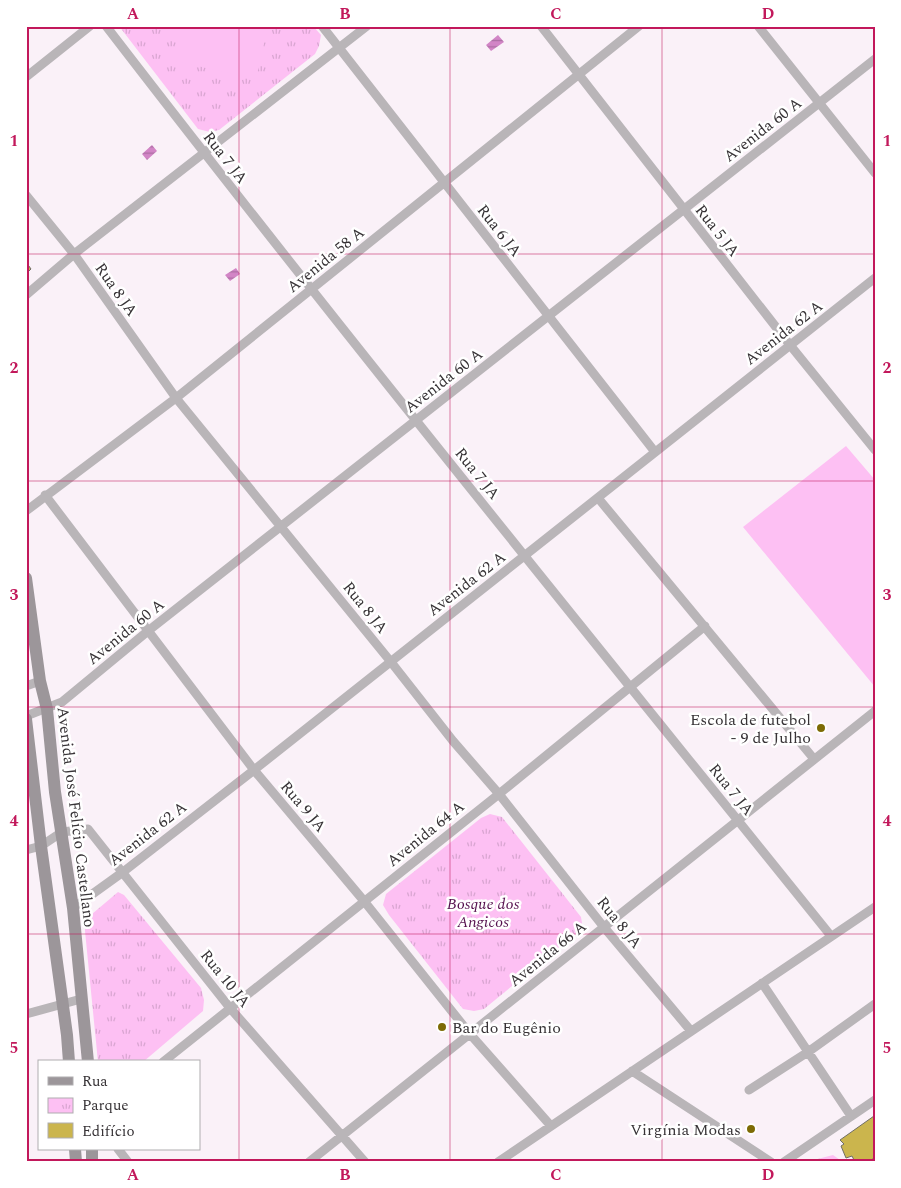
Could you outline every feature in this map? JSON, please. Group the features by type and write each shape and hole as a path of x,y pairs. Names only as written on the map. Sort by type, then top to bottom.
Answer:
{"main road":[{"name":"Avenida José Felício Castellano","path":"26,578 40,681 47,709 55,792 73,908 88,1060"},
{"path":"26,717 69,1060"}],"street":[{"path":"26,77 90,26"},
{"name":"Rua 7 JA","path":"106,26 204,153 416,420 831,936"},
{"name":"Rua 6 JA","path":"322,26 655,452"},
{"path":"26,295 74,254 340,49 367,26"},
{"name":"Rua 5 JA","path":"541,26 790,345 875,450"},
{"name":"Avenida 58 A","path":"26,511 176,398 639,26"},
{"path":"758,26 875,173"},
{"name":"Avenida 60 A","path":"26,717 62,702 280,527 875,59"},
{"name":"Rua 8 JA","path":"26,195 74,254 176,398 690,1031"},
{"name":"Avenida 62 A","path":"73,908 123,872 254,770 875,278"},
{"name":"Rua 9 JA","path":"45,495 254,770 364,901 470,1034 551,1126"},
{"path":"598,498 814,759"},
{"name":"Avenida 64 A","path":"165,1060 499,794 705,626"},
{"path":"26,686 40,681"},
{"name":"Avenida 66 A","path":"309,1162 737,819 873,715"},
{"name":"Rua 10 JA","path":"62,832 88,829 230,1008 365,1162"},
{"path":"26,850 41,846 62,832"},
{"path":"498,1162 875,907"},
{"path":"762,983 852,1116"},
{"path":"26,1014 81,999"},
{"path":"749,1090 808,1052 875,1004"},
{"path":"632,1071 771,1162"},
{"path":"784,1162 875,1100"},
{"path":"119,1150 128,1162"},
{"path":"74,1158 92,1157"}],"green space":[{"path":"119,26 313,26 321,35 315,54 219,130 210,132 198,129"},
{"path":"182,26 268,26 256,79 175,61"},
{"path":"846,446 875,480 875,687 743,527"},
{"name":"Bosque dos Angicos","path":"490,814 502,817 581,917 582,923 579,931 484,1009 474,1011 463,1009 383,905 386,894 481,818"},
{"path":"118,892 124,895 201,988 204,1000 203,1011 145,1060 98,1060 85,920"},
{"path":"833,1155 843,1162 806,1162"}],"shaded area":[{"path":"498,35 504,42 491,51 486,45"},
{"path":"152,145 157,151 147,160 142,154"},
{"path":"236,268 240,274 230,281 225,275"}],"building":[{"path":"26,262 31,269 26,274"},
{"path":"874,1116 875,1158 866,1162 855,1162 852,1156 846,1158 841,1146 844,1144 840,1140"}],"place":[{"name":"Escola de futebol - 9 de Julho","path":"821,728"},
{"name":"Bar do Eugênio","path":"442,1027"},
{"name":"Virgínia Modas","path":"751,1129"}]}
